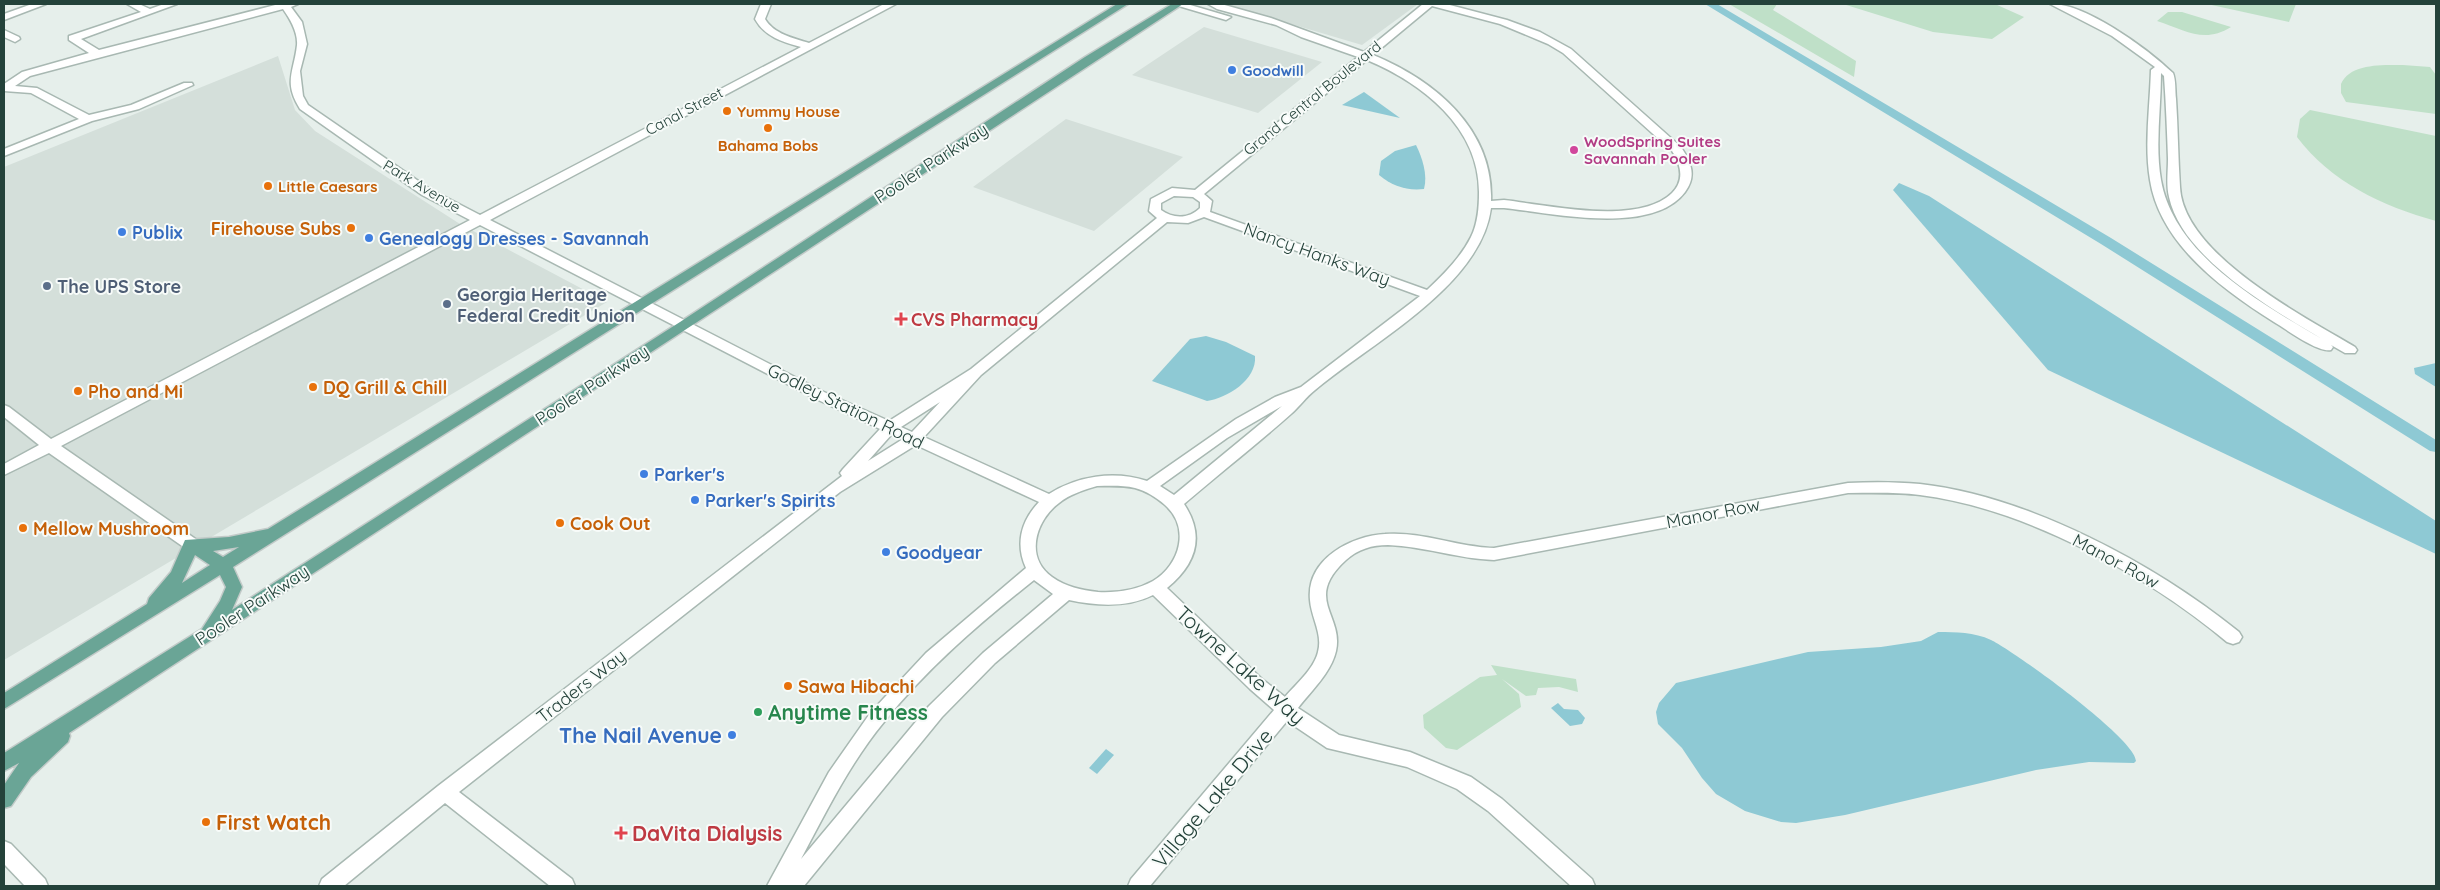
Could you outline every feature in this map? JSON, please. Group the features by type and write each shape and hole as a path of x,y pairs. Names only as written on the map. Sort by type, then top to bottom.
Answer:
{"main road":[{"name":"Pooler Parkway","path":"4,702 299,520 1123,4"},
{"name":"Pooler Parkway","path":"4,763 100,704 685,325 1089,59 1177,4"},
{"path":"191,544 209,546 235,543 264,535 299,520"},
{"path":"191,544 224,566 234,587 227,604 205,636"},
{"path":"124,628 161,598 173,584 184,566 191,544"},
{"path":"4,800 24,771 100,704"}],"street":[{"path":"4,17 41,4"},
{"path":"132,4 150,12"},
{"path":"98,54 73,38 172,4"},
{"path":"98,54 121,45 269,4"},
{"path":"4,88 26,74 288,4"},
{"name":"Park Avenue","path":"288,4 296,22 302,44 295,72 298,96 304,108 426,192 645,304"},
{"path":"766,4 760,19 766,28 772,33 809,46"},
{"name":"Canal Street","path":"4,470 478,219 891,4"},
{"path":"1177,4 1274,30 1303,34"},
{"path":"1175,503 1286,411 1310,386 1430,295 1459,265 1477,237 1486,205 1482,158 1467,131 1449,110 1419,84 1364,55 1303,34 1278,22 1213,4"},
{"name":"Grand Central Boulevard","path":"1197,194 1364,55 1429,4"},
{"path":"1435,4 1516,25 1551,40 1677,149 1684,160 1688,172 1685,185 1663,206 1640,212 1620,214 1504,204 1486,205"},
{"path":"2055,4 2078,14 2112,33 2170,74 2176,200 2189,226 2207,249 2231,272 2275,304 2350,350"},
{"path":"4,34 16,39"},
{"path":"2161,69 2156,70 2155,174 2158,192 2169,219 2191,248 2234,289 2283,322 2338,353"},
{"path":"4,153 88,119 135,107 188,85"},
{"path":"4,88 33,90 88,119"},
{"path":"1172,192 1197,194 1206,201 1206,209 1203,213 1190,220 1165,218 1159,215 1154,206 1159,198 1172,192"},
{"name":"Nancy Hanks Way","path":"1203,213 1430,295"},
{"path":"889,428 976,372 1165,218"},
{"name":"Godley Station Road","path":"645,304 819,395 913,440 1050,501"},
{"path":"913,440 976,372"},
{"path":"1149,487 1194,454 1272,404 1310,386"},
{"path":"4,410 49,445 191,544"},
{"name":"Traders Way","path":"835,488 889,428"},
{"name":"Traders Way","path":"328,886 445,792 835,488 913,440"},
{"path":"1097,481 1124,481 1149,487 1175,503 1184,516 1189,530 1189,546 1183,561 1155,587 1134,595 1111,599 1087,599 1066,593 1048,583 1035,570 1027,552 1027,534 1035,516 1050,501 1072,488 1097,481"},
{"name":"Manor Row","path":"1285,709 1320,668 1327,656 1329,636 1318,598 1323,577 1336,559 1359,545 1382,540 1403,539 1464,553 1494,554 1854,488 1890,487 1934,491 1980,501 2026,516 2094,548 2177,594 2203,612 2233,637"},
{"path":"776,886 831,784 877,718 935,654 1035,570"},
{"name":"Towne Lake Way","path":"1155,587 1285,709 1313,730 1334,742 1410,760 1464,783 1495,805 1585,886"},
{"path":"791,886 826,847 919,730 977,668 1066,593"},
{"name":"Village Lake Drive","path":"1138,886 1285,709"},
{"path":"445,792 565,886"},
{"path":"4,850 38,886"}],"shaded area":[{"path":"1223,4 1418,4 1362,45"},
{"path":"1204,27 1322,62 1258,113 1132,75"},
{"path":"278,56 295,110 315,131 460,224 607,302 4,660 4,167"},
{"path":"1066,119 1183,157 1094,231 973,187"}],"green space":[{"path":"1729,4 1777,4 1773,10 1856,61 1854,77"},
{"path":"1843,4 1995,4 2024,17 1992,39 1933,32"},
{"path":"2207,4 2296,4 2289,22"},
{"path":"2168,12 2182,12 2231,27 2212,34 2194,34 2157,21"},
{"path":"2403,65 2430,67 2436,75 2436,114 2346,102 2341,93 2341,84 2345,77 2352,72 2368,67"},
{"path":"2310,110 2436,136 2436,221 2377,200 2325,167 2297,137 2300,119"},
{"path":"1491,665 1576,679 1578,692 1559,687 1538,688 1536,695 1526,696 1502,679 1519,694 1521,707 1457,750 1446,748 1424,728 1423,715 1480,677 1497,675"}],"water":[{"path":"1364,92 1400,118 1342,105"},
{"path":"1416,145 1424,166 1424,189 1400,187 1379,175 1381,161 1395,151"},
{"path":"1899,183 1929,196 2436,521 2436,554 2048,370 1893,190"},
{"path":"1206,336 1226,342 1255,356 1251,373 1232,392 1207,401 1152,381 1190,339"},
{"path":"2436,363 2436,387 2415,374 2414,368"},
{"path":"1938,632 1978,635 2004,647 2072,696 2117,734 2131,750 2136,761 2134,763 2089,762 2036,770 1845,815 1796,823 1781,822 1745,811 1716,794 1702,778 1682,748 1658,724 1656,712 1659,703 1676,683 1808,652 1881,647 1921,641"},
{"path":"1558,703 1564,709 1578,710 1585,718 1582,724 1570,726 1551,708"},
{"path":"1106,749 1114,755 1097,774 1089,768"}],"waterway":[{"path":"1710,4 2106,241 2436,447"}],"place":[{"name":"Goodwill","path":"1232,70"},
{"name":"Yummy House","path":"727,111"},
{"name":"Bahama Bobs","path":"768,128"},
{"name":"WoodSpring Suites Savannah Pooler","path":"1574,150"},
{"name":"Little Caesars","path":"268,186"},
{"name":"Firehouse Subs","path":"351,228"},
{"name":"Publix","path":"122,232"},
{"name":"Genealogy Dresses - Savannah","path":"369,238"},
{"name":"The UPS Store","path":"47,286"},
{"name":"Georgia Heritage Federal Credit Union","path":"447,304"},
{"name":"CVS Pharmacy","path":"901,319"},
{"name":"DQ Grill & Chill","path":"313,387"},
{"name":"Pho and Mi","path":"78,391"},
{"name":"Parker's","path":"644,474"},
{"name":"Parker's Spirits","path":"695,500"},
{"name":"Cook Out","path":"560,523"},
{"name":"Mellow Mushroom","path":"23,528"},
{"name":"Goodyear","path":"886,552"},
{"name":"Sawa Hibachi","path":"788,686"},
{"name":"Anytime Fitness","path":"758,712"},
{"name":"The Nail Avenue","path":"732,735"},
{"name":"First Watch","path":"206,822"},
{"name":"DaVita Dialysis","path":"621,833"}]}
